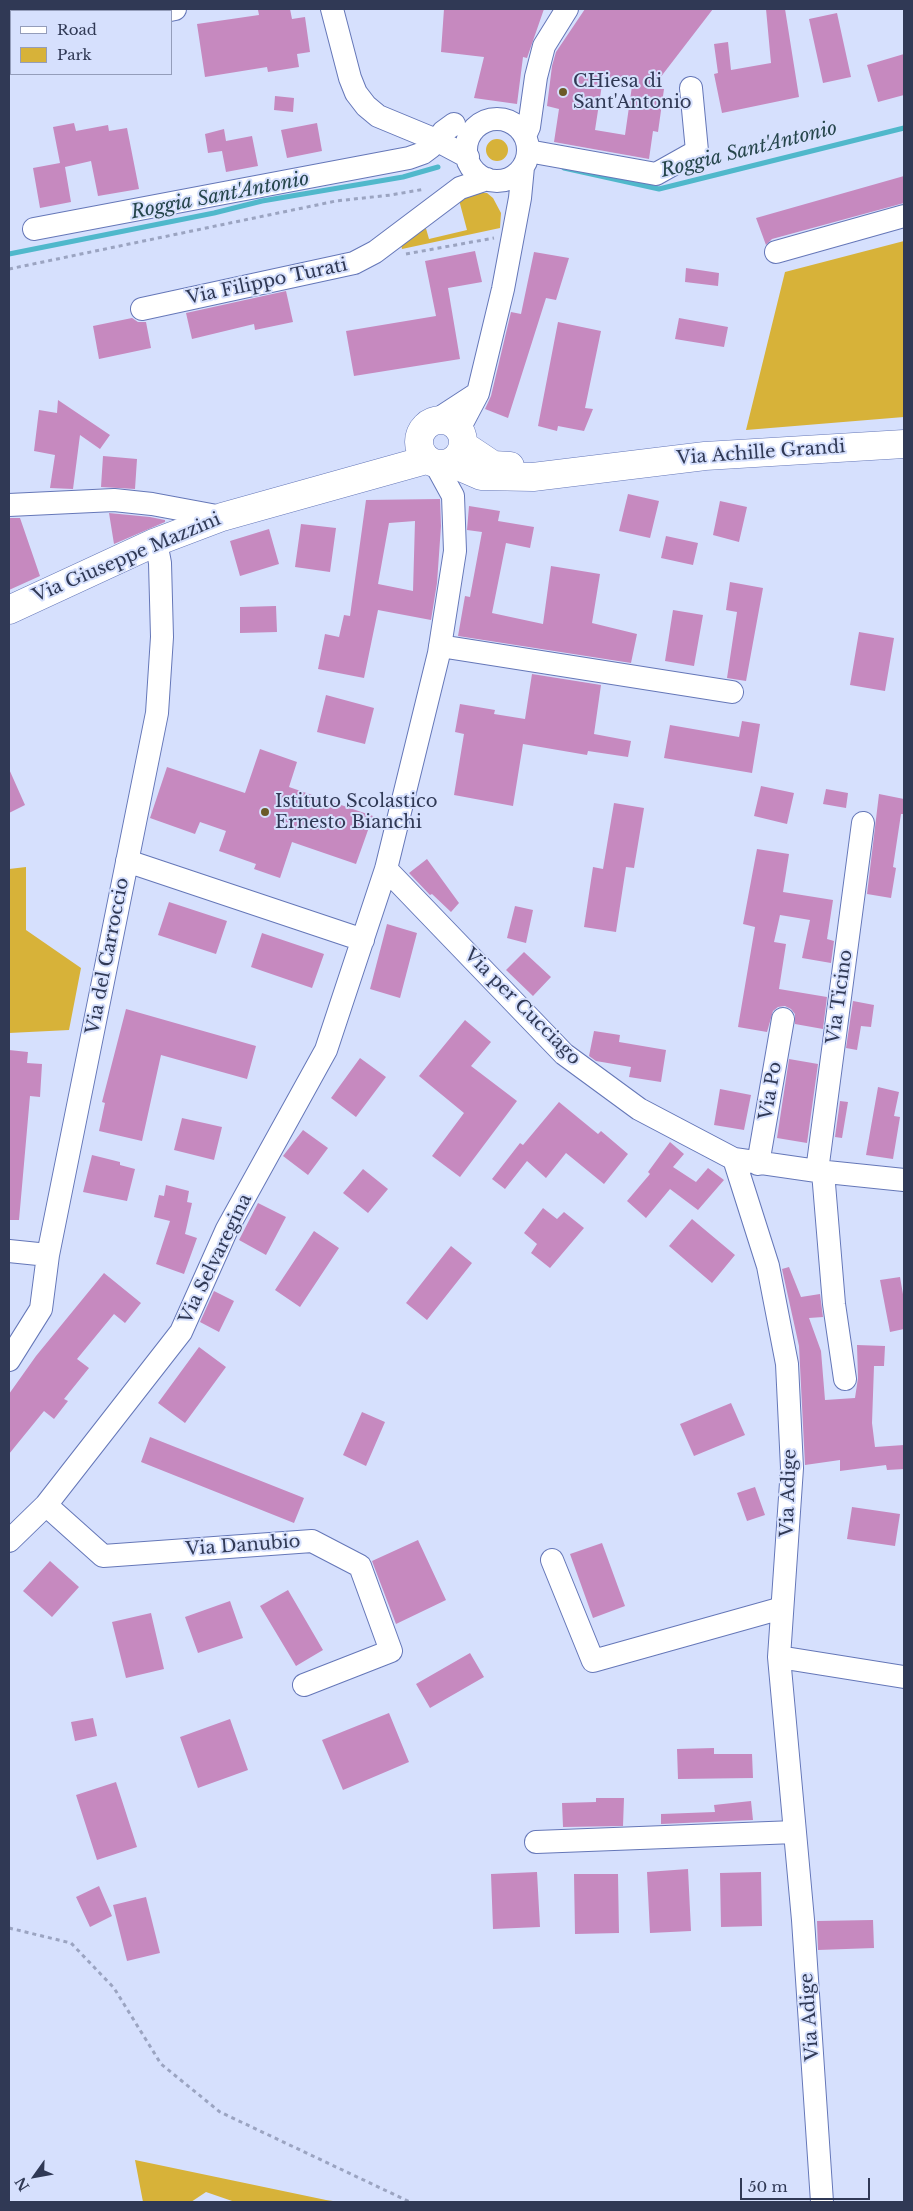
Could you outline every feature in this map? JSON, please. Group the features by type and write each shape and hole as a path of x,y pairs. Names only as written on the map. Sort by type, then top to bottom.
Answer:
{"main road":[{"name":"Via Achille Grandi","path":"441,446 493,465 619,466 705,456 904,444"},
{"name":"Via Giuseppe Mazzini","path":"9,610 156,542 222,517 362,477 441,446"}],"street":[{"path":"332,9 356,92 378,116 391,119 478,126 494,119 522,144 656,174 696,152 691,88"},
{"path":"441,446 478,392 503,289 514,226 522,144 520,118 531,107 544,46 566,9"},
{"path":"391,119 436,140 469,161 481,176 490,180 507,200 514,226"},
{"path":"34,229 409,158 423,153 442,132 454,124"},
{"path":"469,161 468,140 478,126"},
{"path":"490,180 509,178 522,144"},
{"name":"Via Filippo Turati","path":"142,309 354,263 375,252 460,188 468,176 469,161"},
{"name":"Via Filippo Turati","path":"460,188 490,180"},
{"path":"776,252 904,216"},
{"name":"Via Selvaregina","path":"9,1541 46,1505 181,1332 227,1229 326,1050 386,870 440,646 455,551 453,496 441,446"},
{"path":"9,505 114,500 152,504 222,517"},
{"name":"Via del Carroccio","path":"9,1360 40,1309 48,1255 157,713 162,637 160,563 156,542"},
{"path":"440,646 732,692"},
{"name":"Via Ticino","path":"845,1379 832,1290 820,1172 863,823"},
{"path":"127,861 363,940"},
{"name":"Via per Cucciago","path":"386,870 564,1054 639,1109 734,1159 820,1172 904,1180"},
{"name":"Via Po","path":"758,1164 783,1019"},
{"name":"Via Adige","path":"734,1159 768,1266 787,1364 792,1468 779,1657 795,1832 822,2202"},
{"path":"9,1251 48,1255"},
{"name":"Via Danubio","path":"46,1505 103,1556 312,1541 360,1566 391,1651 304,1685"},
{"path":"552,1560 593,1661 782,1608"},
{"path":"779,1657 904,1677"},
{"path":"536,1842 795,1832"}],"path":[{"path":"9,269 336,201 391,196 440,186 460,188"},
{"path":"401,255 514,226"},
{"path":"9,1928 72,1943 114,1988 161,2064 220,2112 410,2202"}],"green space":[{"path":"497,139 505,142 508,150 505,158 497,161 489,158 486,150 489,142"},
{"path":"477,193 487,193 493,198 501,213 500,228 402,249 400,239 425,225 429,239 467,230 459,200"},
{"path":"904,241 904,417 746,430 785,272"},
{"path":"26,867 26,930 81,968 69,1030 9,1033 9,869"},
{"path":"135,2160 340,2202 235,2202 206,2192 191,2202 143,2202"}],"building":[{"path":"290,9 292,19 305,17 310,52 297,54 299,67 268,72 267,67 205,77 197,24 259,15 258,10"},
{"path":"444,9 544,9 527,58 523,57 517,104 474,98 484,57 441,52"},
{"path":"585,9 713,9 653,87 664,89 658,132 653,131 649,159 554,142 559,109 547,106 552,66 556,52","holes":["603,78 633,79 625,135 595,130"]},
{"path":"766,9 785,9 799,97 722,113 714,74 718,73 714,44 728,42 731,70 771,63"},
{"path":"837,13 851,77 823,83 809,19"},
{"path":"904,54 904,95 878,102 867,65"},
{"path":"275,96 294,98 293,112 274,110"},
{"path":"74,123 76,131 108,125 109,131 127,128 139,189 98,196 91,161 65,167 71,202 40,208 33,168 60,163 53,127"},
{"path":"317,123 322,151 287,158 281,130"},
{"path":"224,129 226,141 252,136 258,166 226,172 222,151 208,153 205,134"},
{"path":"904,176 904,203 772,239 766,245 756,218"},
{"path":"475,251 482,282 448,288 460,359 354,376 346,331 436,316 425,261"},
{"path":"534,252 569,258 556,300 546,298 508,418 485,409 491,396 511,312 521,314"},
{"path":"686,268 719,273 718,286 685,282"},
{"path":"286,291 293,322 255,330 254,324 192,339 186,313"},
{"path":"132,318 138,322 146,322 151,348 99,359 93,326"},
{"path":"679,318 728,327 724,347 675,339"},
{"path":"558,322 601,331 585,408 593,409 584,431 558,426 557,431 538,426"},
{"path":"58,400 110,435 100,449 80,435 73,489 50,488 55,455 34,451 39,410 57,413"},
{"path":"103,456 137,459 135,489 101,487"},
{"path":"628,494 659,501 650,538 619,531"},
{"path":"440,499 441,526 437,583 431,620 378,610 364,678 318,669 325,634 339,637 344,615 350,616 366,500","holes":["415,521 413,591 378,584 389,523"]},
{"path":"720,501 747,507 739,542 713,535"},
{"path":"469,506 500,511 498,521 534,527 530,548 506,543 492,613 543,624 551,566 600,574 592,623 637,634 631,663 458,636 465,596 470,597 482,532 467,530"},
{"path":"109,513 150,517 165,520 165,522 114,544"},
{"path":"9,518 20,518 40,576 9,590"},
{"path":"301,524 336,528 330,572 295,567"},
{"path":"269,529 279,564 240,576 230,541"},
{"path":"666,536 698,543 693,565 661,558"},
{"path":"730,582 763,588 746,681 727,678 737,612 726,610"},
{"path":"276,606 277,632 240,633 240,607"},
{"path":"673,610 703,615 694,666 665,661"},
{"path":"859,632 894,638 885,691 850,685"},
{"path":"532,674 601,685 594,734 631,741 628,757 588,751 587,755 523,744 513,806 454,795 464,734 455,732 460,704 495,710 494,714 525,719"},
{"path":"326,695 374,708 365,744 317,732"},
{"path":"742,721 760,724 752,773 664,758 670,725 739,737"},
{"path":"260,749 297,762 289,787 373,816 356,864 292,842 280,878 254,869 256,864 219,851 226,831 200,822 195,834 150,818 167,767 245,793"},
{"path":"9,769 25,805 9,813"},
{"path":"761,786 794,793 787,824 754,816"},
{"path":"826,789 848,793 846,808 823,804"},
{"path":"879,794 904,799 904,814 901,814 893,867 896,868 891,898 867,894"},
{"path":"614,803 644,808 634,868 626,867 616,932 584,927 593,867 603,869"},
{"path":"757,849 789,854 783,892 833,900 827,939 834,941 831,963 802,958 810,920 780,915 774,942 786,944 779,989 827,997 823,1029 795,1024 795,1014 785,1006 778,1007 773,1011 767,1032 738,1027 755,927 743,924"},
{"path":"427,859 459,903 451,912 432,894 430,895 409,873"},
{"path":"169,902 227,921 216,954 158,935"},
{"path":"515,906 533,910 526,943 507,938"},
{"path":"387,924 417,933 400,998 370,989"},
{"path":"262,933 324,954 312,988 251,967"},
{"path":"524,952 551,977 533,996 506,970"},
{"path":"853,1001 874,1005 871,1027 861,1026 857,1050 846,1048"},
{"path":"126,1009 256,1046 247,1079 161,1055 142,1141 99,1131 105,1103 102,1102"},
{"path":"465,1020 491,1042 471,1066 517,1101 460,1177 432,1156 464,1113 419,1076"},
{"path":"594,1031 620,1035 619,1042 666,1050 661,1082 629,1077 631,1067 596,1061 589,1056"},
{"path":"9,1050 28,1052 27,1063 42,1064 40,1097 30,1096 19,1220 9,1220"},
{"path":"360,1058 386,1077 356,1117 331,1098"},
{"path":"789,1059 818,1064 807,1143 777,1138"},
{"path":"878,1087 899,1092 894,1116 900,1117 893,1159 866,1155"},
{"path":"720,1089 751,1095 744,1130 714,1125"},
{"path":"840,1101 848,1102 842,1138 835,1137"},
{"path":"559,1102 598,1134 601,1131 628,1154 604,1184 566,1153 546,1178 527,1161 505,1189 492,1179 520,1143 523,1145"},
{"path":"182,1118 222,1127 214,1160 174,1150"},
{"path":"303,1130 328,1148 308,1175 283,1156"},
{"path":"670,1142 684,1154 673,1167 696,1182 708,1168 724,1180 698,1210 670,1189 646,1218 627,1201 650,1174 648,1172"},
{"path":"92,1155 120,1162 120,1165 135,1169 127,1201 83,1192"},
{"path":"363,1169 388,1189 368,1213 343,1193"},
{"path":"166,1185 189,1191 187,1202 192,1203 185,1234 197,1238 184,1274 156,1264 170,1221 154,1217 159,1195 164,1196"},
{"path":"258,1203 286,1217 266,1255 239,1240"},
{"path":"543,1208 557,1219 564,1212 584,1228 550,1268 531,1253 537,1244 524,1233"},
{"path":"692,1219 735,1255 712,1283 669,1246"},
{"path":"314,1231 339,1248 300,1307 275,1290"},
{"path":"451,1246 472,1263 427,1320 406,1303"},
{"path":"789,1267 801,1297 820,1294 823,1317 809,1318 821,1351 825,1400 855,1398 858,1378 857,1345 885,1346 884,1366 874,1366 872,1423 875,1447 904,1445 904,1469 887,1470 886,1465 840,1471 840,1460 805,1465 799,1346 782,1269"},
{"path":"104,1273 141,1303 125,1323 114,1314 77,1359 89,1368 64,1399 68,1401 54,1419 44,1411 9,1454 9,1394 36,1356"},
{"path":"900,1277 904,1300 904,1329 890,1332 880,1280"},
{"path":"214,1291 234,1301 219,1332 200,1322"},
{"path":"199,1347 226,1367 185,1423 158,1403"},
{"path":"731,1403 745,1435 694,1456 680,1424"},
{"path":"362,1412 385,1422 366,1466 343,1455"},
{"path":"150,1437 304,1498 294,1523 141,1462"},
{"path":"755,1487 765,1515 747,1521 737,1493"},
{"path":"852,1507 900,1514 895,1546 847,1539"},
{"path":"418,1540 446,1600 396,1624 372,1561"},
{"path":"602,1543 625,1606 593,1618 570,1554"},
{"path":"50,1561 79,1587 52,1617 23,1591"},
{"path":"288,1590 323,1650 296,1666 260,1606"},
{"path":"230,1601 243,1638 198,1653 185,1617"},
{"path":"151,1613 164,1669 126,1678 112,1622"},
{"path":"470,1653 484,1677 430,1708 416,1684"},
{"path":"389,1713 409,1762 343,1790 322,1740"},
{"path":"93,1718 97,1736 75,1741 71,1722"},
{"path":"230,1719 248,1770 198,1788 180,1737"},
{"path":"714,1748 714,1754 752,1754 753,1778 678,1779 677,1749"},
{"path":"116,1782 137,1847 97,1860 76,1795"},
{"path":"596,1798 624,1798 623,1826 563,1827 562,1803 596,1802"},
{"path":"751,1801 753,1820 661,1824 661,1814 715,1812 714,1805"},
{"path":"688,1869 691,1931 650,1933 647,1872"},
{"path":"537,1872 540,1927 493,1929 491,1874"},
{"path":"761,1872 762,1926 721,1927 720,1873"},
{"path":"574,1874 618,1874 619,1933 575,1934"},
{"path":"99,1886 112,1916 90,1927 76,1897"},
{"path":"146,1897 160,1953 127,1961 113,1905"},
{"path":"873,1920 874,1948 818,1950 817,1921"}],"waterway":[{"name":"Roggia Sant'Antonio","path":"564,168 659,189 904,128"},
{"name":"Roggia Sant'Antonio","path":"9,254 214,213 262,201 403,177 438,167"}],"place":[{"name":"CHiesa di Sant'Antonio","path":"563,92"},
{"name":"Istituto Scolastico Ernesto Bianchi","path":"265,812"}]}
